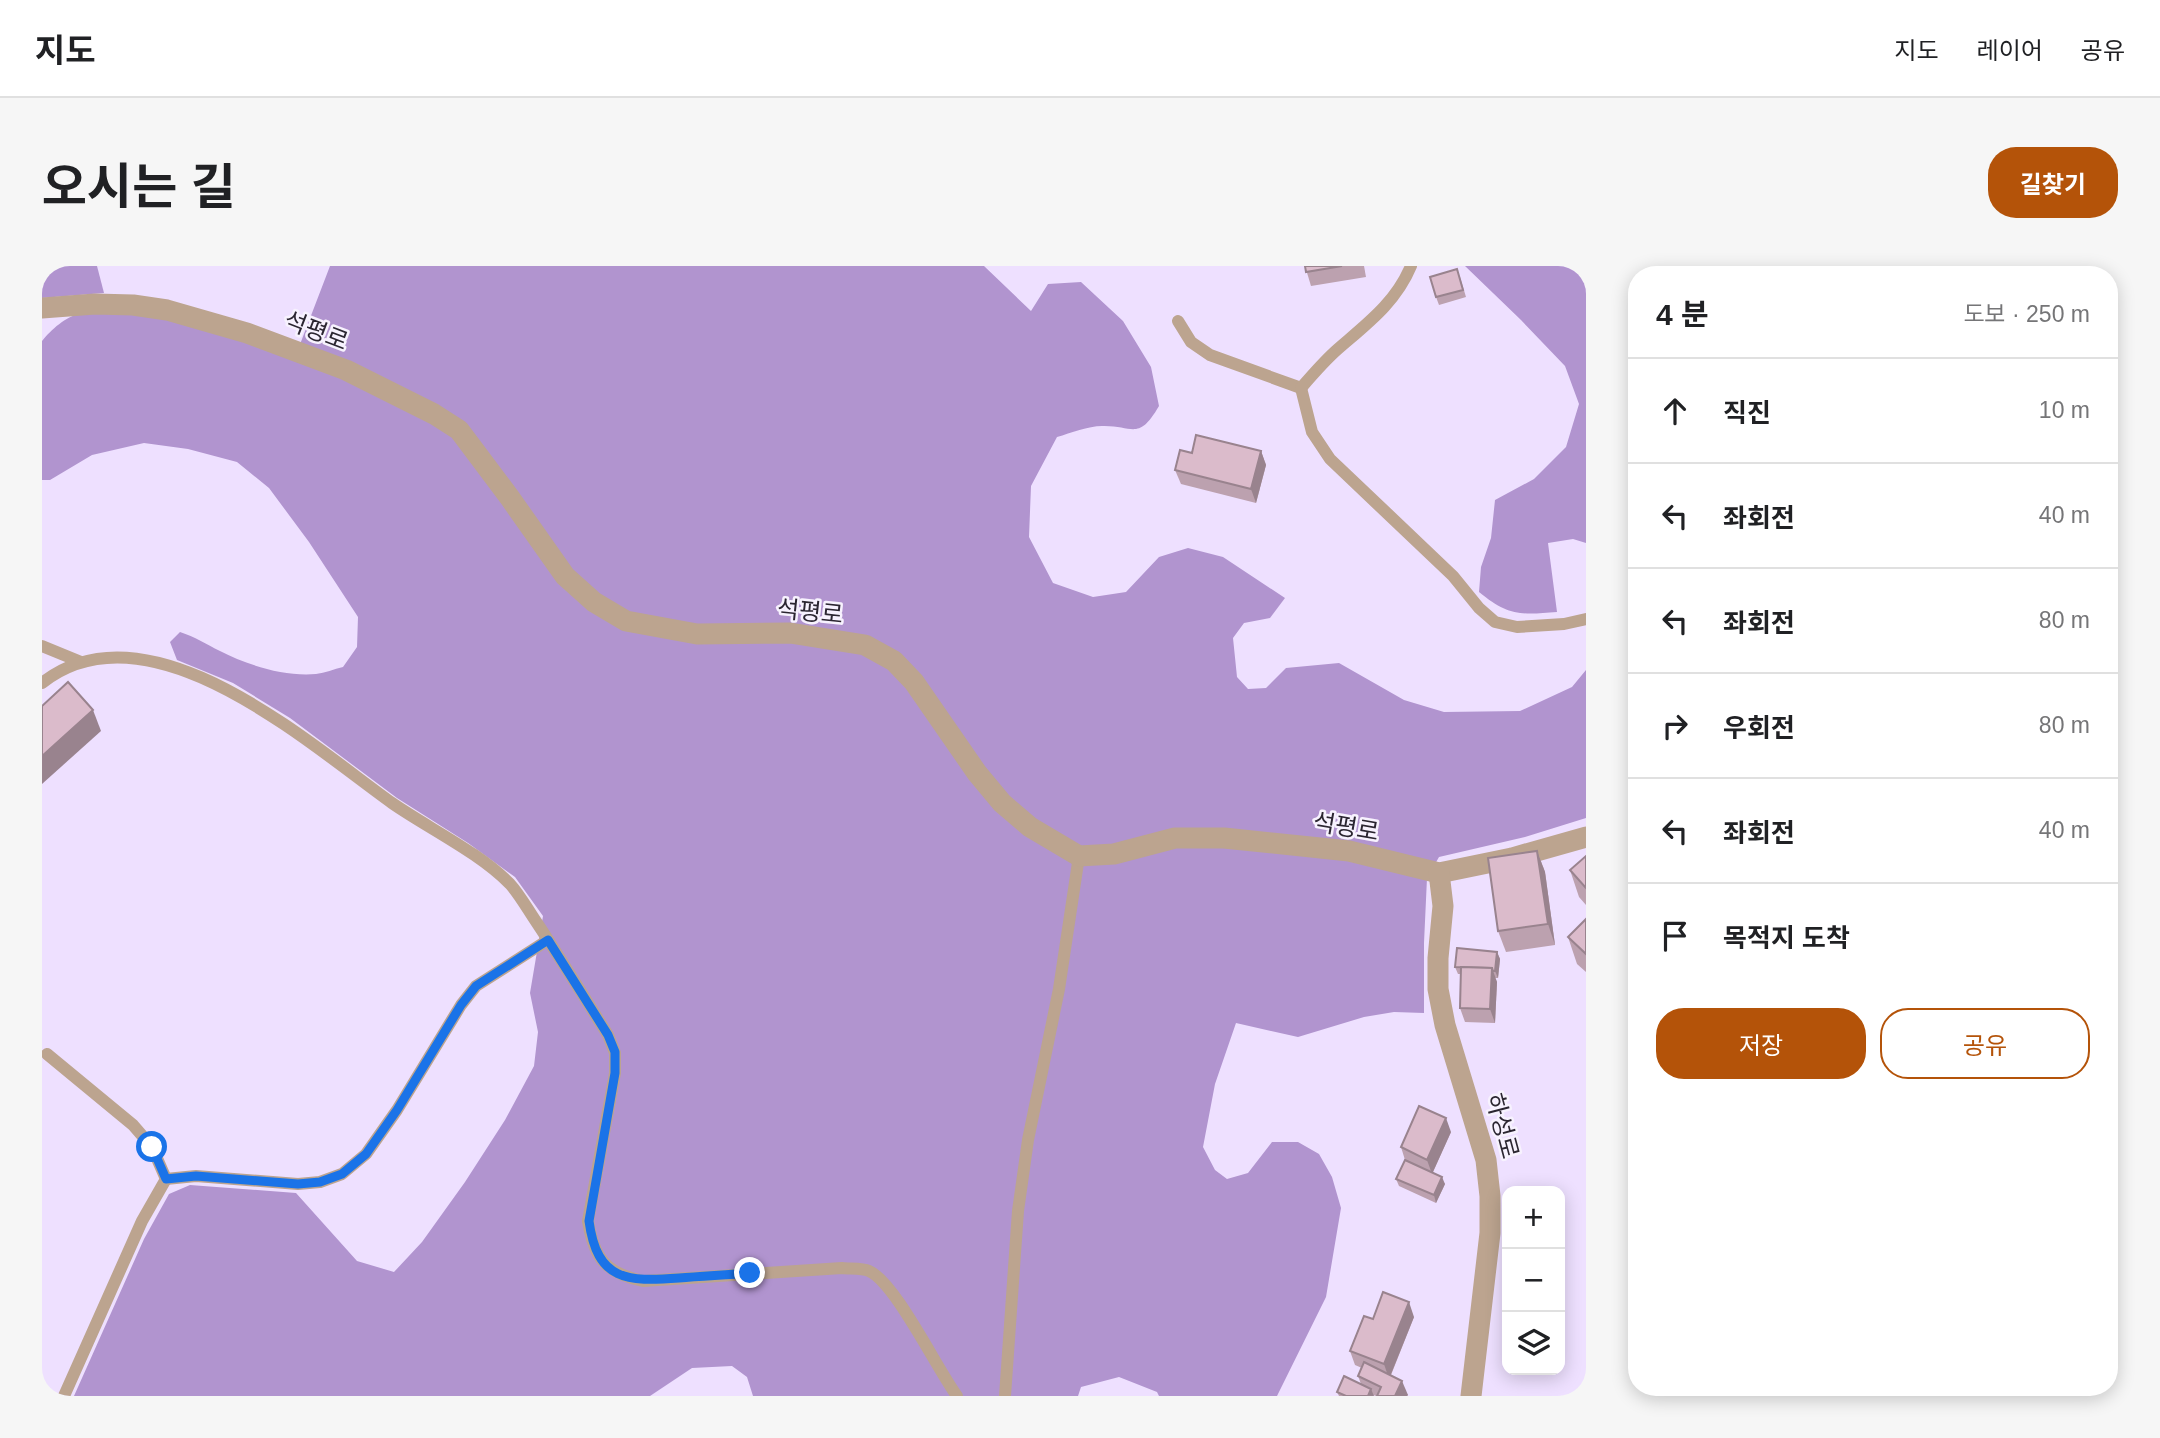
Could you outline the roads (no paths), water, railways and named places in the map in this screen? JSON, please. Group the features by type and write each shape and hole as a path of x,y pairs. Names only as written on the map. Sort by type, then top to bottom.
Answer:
{"street":[{"name":"석평로","path":"42,308 133,304 167,310 247,333 346,370 434,414 459,430 565,576 594,602 626,621 697,634 790,634 865,645 894,661 914,682 977,773 1002,803 1030,827 1079,856 1114,854 1175,838 1224,838 1349,851 1439,873 1512,858 1586,836"},
{"name":"하성로","path":"1439,873 1443,906 1438,989 1445,1025 1486,1160 1490,1196 1490,1233 1471,1396"}],"lane":[{"path":"1301,388 1322,363 1359,333 1387,305 1403,284 1411,266"},
{"path":"1178,321 1191,342 1210,355 1301,388"},
{"path":"1301,388 1312,432 1330,459 1453,576 1479,608 1495,622 1517,627 1564,624 1586,619"},
{"path":"42,646 81,662"},
{"path":"42,683 81,662 109,658 139,658 183,670 219,686 283,722 390,801 469,853 510,884 608,1035 615,1052 615,1073 589,1221 592,1243 603,1263 622,1276 643,1281 842,1268 869,1271 894,1294 957,1396"},
{"path":"1005,1396 1018,1211 1028,1140 1059,989 1079,856"},
{"path":"166,1179 196,1176 298,1184 320,1182 342,1174 366,1154 397,1110 461,1005 476,986 548,940"},
{"path":"47,1054 133,1125 152,1147 166,1179"},
{"path":"64,1396 142,1221 166,1179"}]}
